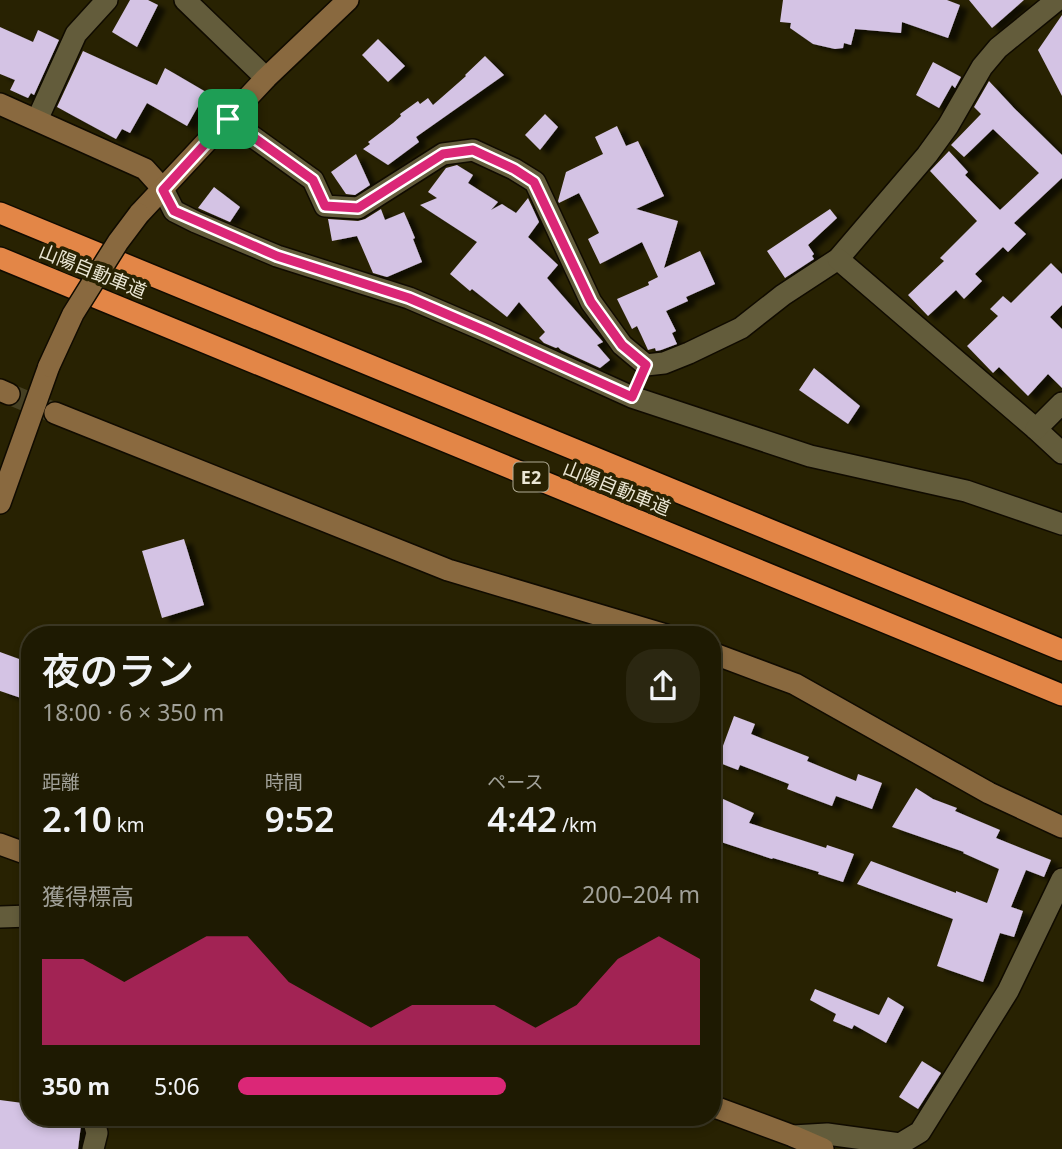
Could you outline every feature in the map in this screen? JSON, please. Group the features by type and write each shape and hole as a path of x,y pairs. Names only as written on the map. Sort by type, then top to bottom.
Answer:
{"highway":[{"name":"山陽自動車道","path":"0,213 1062,650"},
{"name":"山陽自動車道","path":"0,258 1062,695"}],"street":[{"path":"37,120 76,34 107,0"},
{"path":"186,0 265,78"},
{"path":"0,503 49,366 73,314 117,242 139,214 265,78 348,0"},
{"path":"228,119 313,180 325,206 358,208 443,154 473,150 514,169 534,182 591,302 622,345 646,365 664,363 689,354 741,328 783,295 838,259 927,155 982,67 998,48 1057,0"},
{"path":"0,104 145,169 163,190 174,211 196,222 277,256 409,298 632,397 810,456 966,491 1062,524"},
{"path":"838,259 1062,453"},
{"path":"632,397 646,365"},
{"path":"1036,429 1062,402"},
{"path":"55,413 448,570 636,626"},
{"path":"721,656 795,684 989,793 1062,827"},
{"path":"0,844 21,852"},
{"path":"793,1136 827,1134 900,1144 920,1132 1008,991 1062,879"},
{"path":"0,917 21,916"},
{"path":"721,1109 823,1149"},
{"path":"93,1149 97,1133 95,1126"}],"building":[{"path":"130,0 148,0 158,5 137,47 112,32"},
{"path":"783,0 947,0 960,5 948,38 902,22 901,33 855,29 851,45 844,43 843,48 835,49 813,44 790,28 791,23 780,22"},
{"path":"969,0 1024,0 992,28"},
{"path":"1062,15 1062,96 1038,50"},
{"path":"0,27 33,42 38,30 59,40 34,95 31,93 28,98 10,90 15,80 0,74"},
{"path":"378,39 405,66 388,82 362,55"},
{"path":"83,51 157,85 165,68 206,92 187,126 147,103 130,133 122,129 116,139 57,107"},
{"path":"485,56 504,75 416,137 419,142 388,165 363,149 418,101 420,104 428,98 433,105"},
{"path":"933,62 961,77 955,88 952,85 939,108 916,95"},
{"path":"989,81 1062,155 1062,178 1014,223 1026,234 1008,252 1003,247 975,274 982,281 964,299 956,290 928,316 908,295 944,261 940,258 977,221 930,171 949,151 968,172 965,175 1000,210 1039,173 993,129 964,157 951,145 981,114 974,107"},
{"path":"545,114 558,127 540,150 525,135"},
{"path":"617,126 626,146 638,141 664,196 636,209 678,221 664,268 700,251 715,284 686,297 688,301 666,311 676,331 672,333 677,344 656,351 655,348 648,350 637,326 632,329 617,299 649,285 648,282 658,277 642,242 600,264 588,239 599,233 579,193 559,203 558,201 566,172 603,154 595,137"},
{"path":"356,154 370,185 355,195 346,194 331,172"},
{"path":"457,165 473,175 468,183 498,202 491,210 502,204 516,213 528,198 539,222 528,237 558,265 547,278 603,342 597,345 610,360 600,368 544,343 539,338 545,332 519,302 507,317 450,274 477,242 420,205 437,198 428,192 446,168"},
{"path":"214,187 240,207 230,222 198,208"},
{"path":"381,209 385,220 404,212 422,262 387,277 373,273 357,236 332,241 328,219 358,221"},
{"path":"830,209 837,218 808,245 814,259 785,278 767,251"},
{"path":"1051,263 1062,274 1062,305 1050,317 1062,329 1062,388 1048,374 1028,396 999,367 993,373 967,346 998,316 990,309 1003,296 1011,303"},
{"path":"814,368 860,406 848,424 799,390"},
{"path":"184,539 204,605 162,618 142,551"},
{"path":"0,652 21,660 21,698 0,691"},
{"path":"734,716 755,724 751,734 809,757 807,761 856,781 858,774 882,783 872,809 836,796 832,806 787,789 789,784 740,765 738,770 721,764 721,751"},
{"path":"916,788 933,799 957,808 955,811 1000,830 996,838 1051,860 1044,877 1026,870 1011,907 1023,911 1014,937 1000,933 983,982 937,966 953,919 857,884 871,861 987,903 999,869 964,852 892,827"},
{"path":"721,798 754,813 749,823 826,848 827,845 854,854 843,882 818,874 819,872 721,842"},
{"path":"815,989 879,1015 888,997 904,1007 886,1043 854,1025 852,1029 833,1021 836,1014 810,1000"},
{"path":"922,1061 941,1073 918,1109 899,1097"},
{"path":"0,1100 21,1103 21,1126 81,1126 78,1149 0,1149"}],"tunnel":[{"path":"9,394 55,413"}],"route":[{"path":"228,119 313,180 325,206 358,208 443,154 473,150 514,169 534,182 591,302 622,345 646,365 632,397 409,298 277,256 174,211 163,190 228,119"}]}
